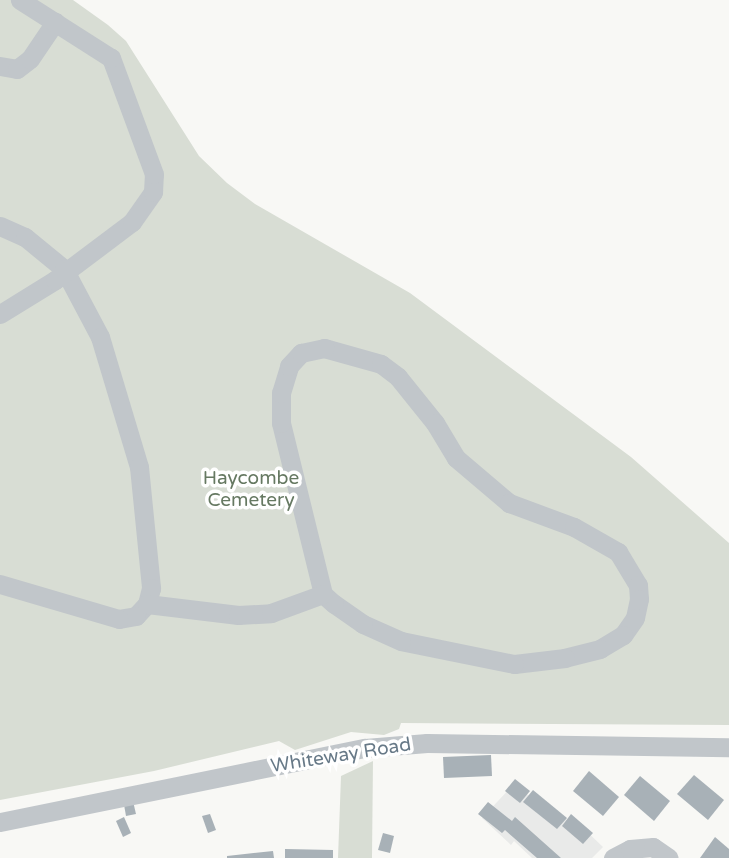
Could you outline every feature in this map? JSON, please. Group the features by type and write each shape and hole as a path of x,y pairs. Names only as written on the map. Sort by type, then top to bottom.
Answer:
{"street":[{"path":"0,314 55,280 64,269 132,222 153,192 154,174 138,140 111,58 20,0"},
{"path":"0,66 17,69 30,59 55,22"},
{"path":"0,226 25,237 64,269 108,359 139,467 150,556 147,604 136,616 119,619 0,584"},
{"path":"324,348 381,364 398,377 435,423 456,458 477,478 509,503 574,527 618,552 638,585 639,598 635,618 623,635 600,649 514,664 401,641 363,624 324,594 281,423 281,393 289,366 301,353 324,348"},
{"path":"147,604 249,614 294,607 324,594"},
{"name":"Whiteway Road","path":"0,822 365,748 428,743 729,747"},
{"path":"613,858 630,849 653,847 669,858"}],"shaded area":[{"path":"515,783 556,821 562,815 576,829 580,825 603,847 592,858 532,858 514,841 511,845 482,818"}],"green space":[{"name":"Haycombe Cemetery","path":"0,0 73,0 108,25 126,41 199,156 227,183 255,204 410,293 631,457 729,543 729,725 401,723 399,729 384,735 351,732 295,750 279,741 154,771 0,800"},
{"path":"373,761 372,858 338,858 341,776"}],"building":[{"path":"491,755 492,776 444,778 443,757"},
{"path":"589,771 619,797 603,816 573,791"},
{"path":"694,775 724,800 708,820 677,794"},
{"path":"640,776 670,801 654,821 624,795"},
{"path":"515,779 530,791 520,803 505,791"},
{"path":"533,790 567,818 557,829 523,802"},
{"path":"132,797 136,814 126,816 123,799"},
{"path":"488,802 512,821 515,817 561,858 537,858 505,830 502,833 478,814"},
{"path":"210,814 216,830 208,833 202,816"},
{"path":"571,814 593,833 583,844 562,826"},
{"path":"124,817 131,833 123,837 116,821"},
{"path":"383,833 394,836 390,853 378,850"},
{"path":"715,837 729,849 729,858 700,858"},
{"path":"285,849 333,850 333,858 285,858"},
{"path":"273,851 274,858 227,858 227,856"}]}
